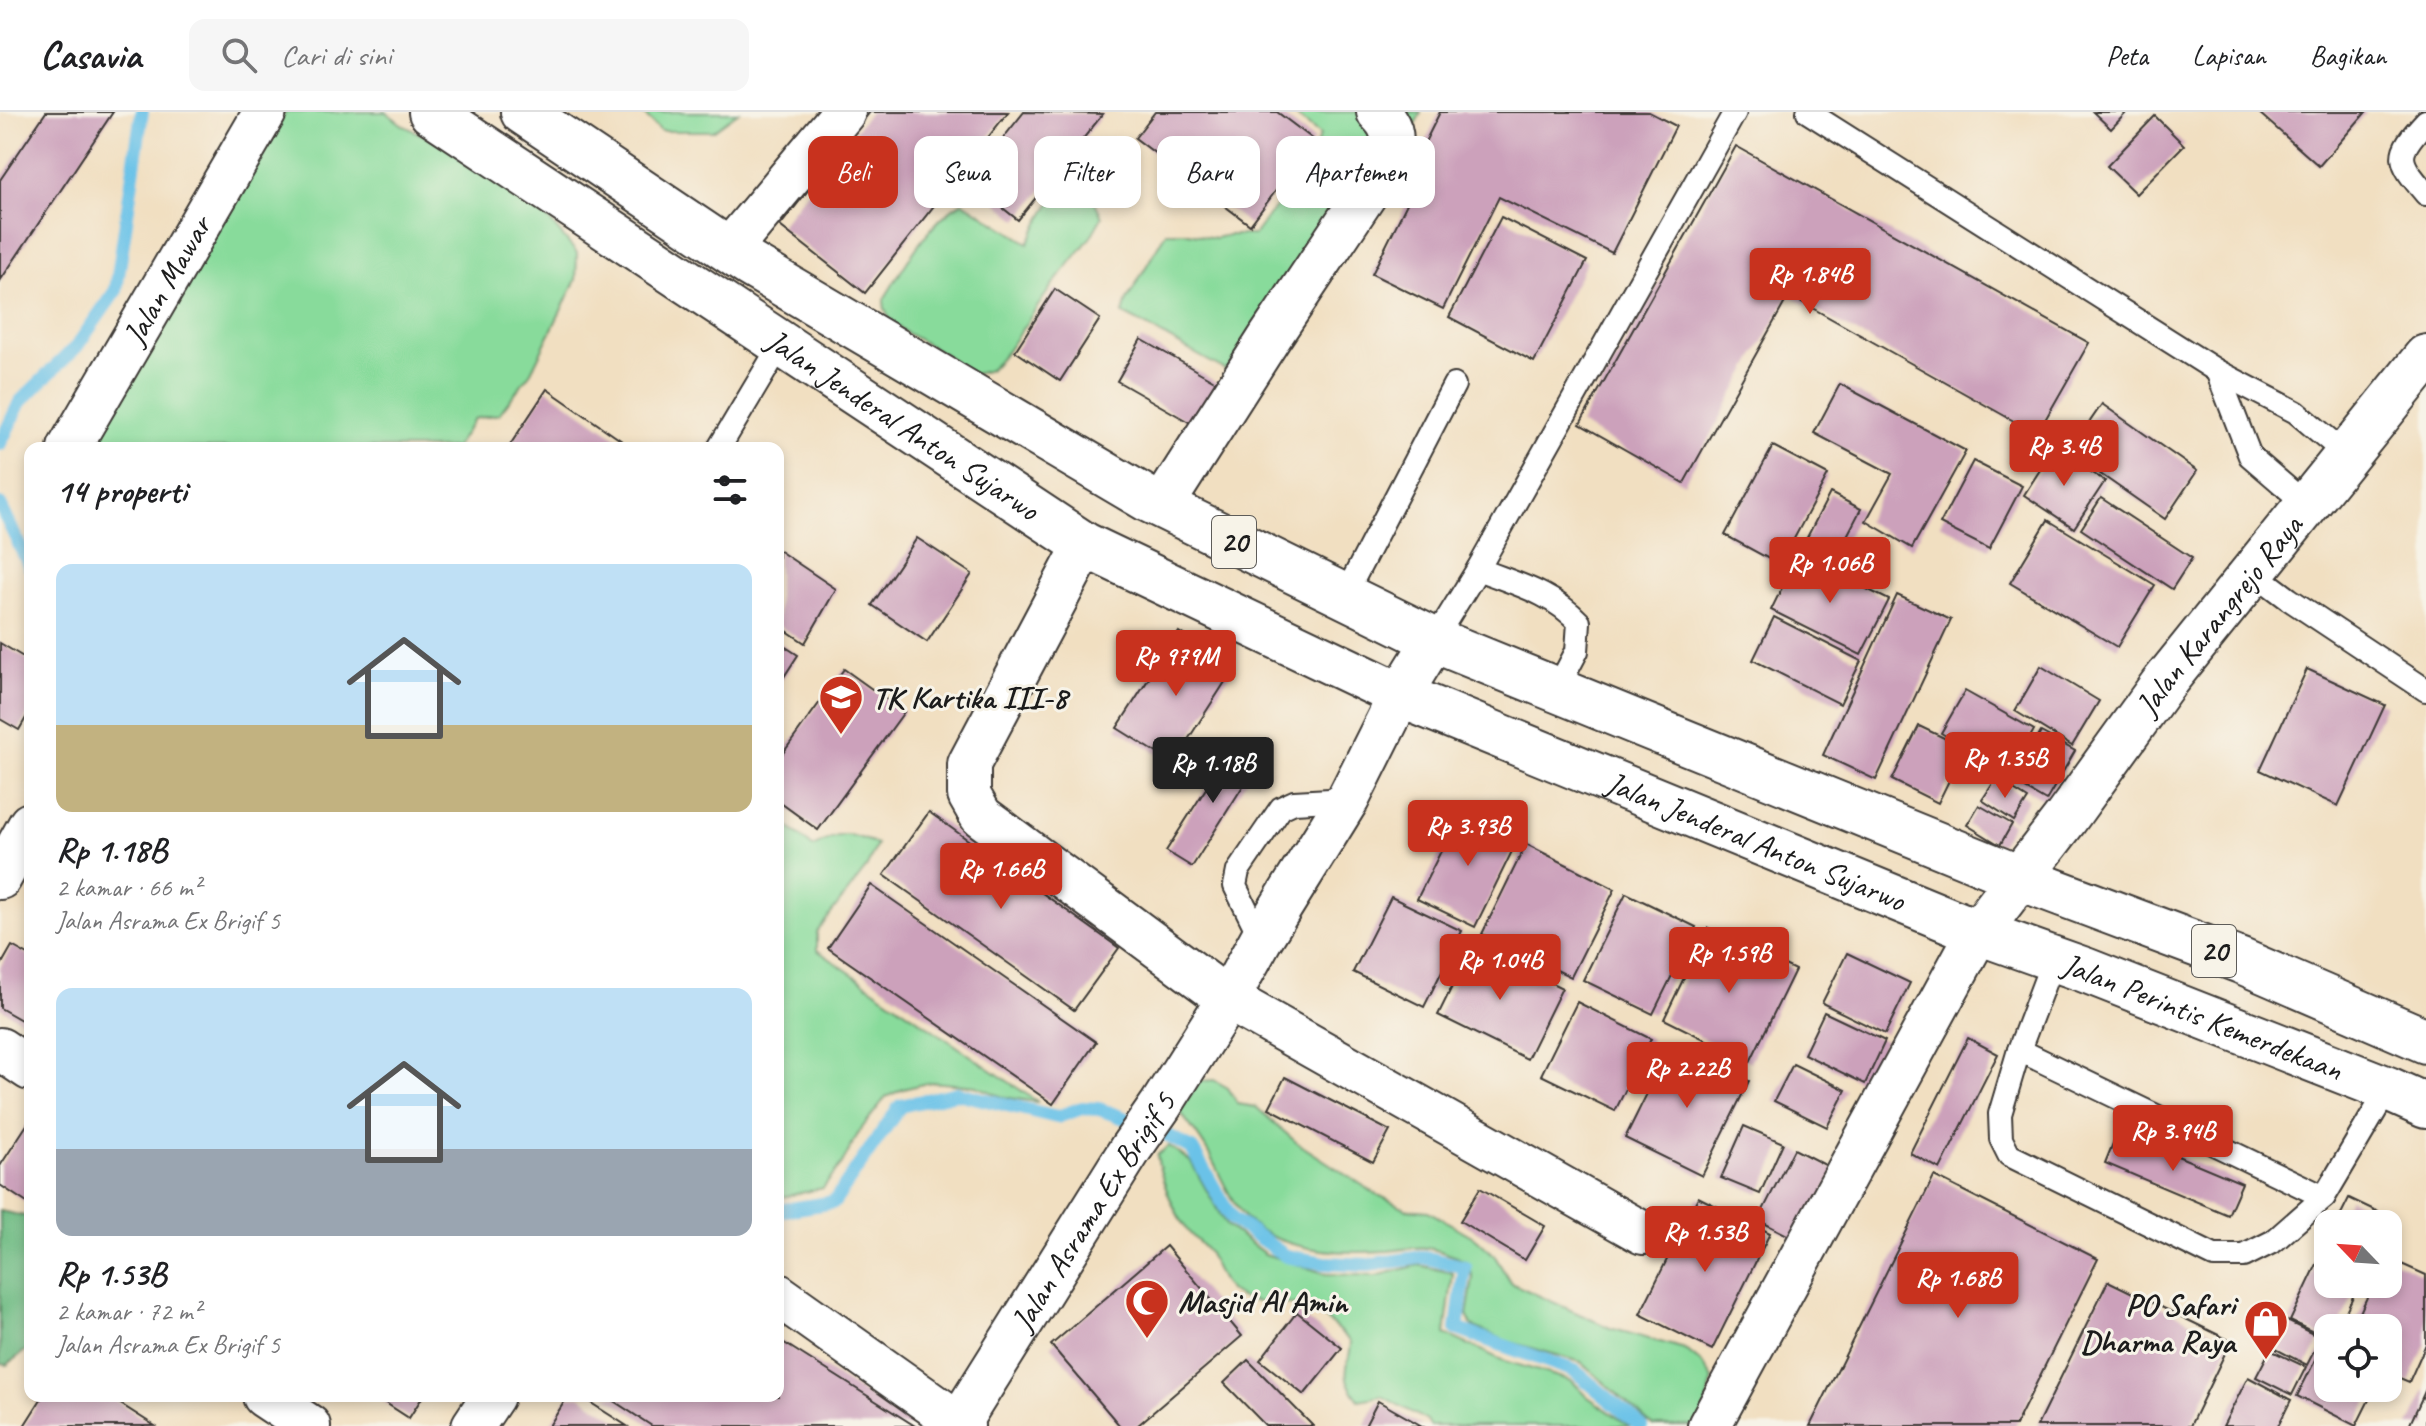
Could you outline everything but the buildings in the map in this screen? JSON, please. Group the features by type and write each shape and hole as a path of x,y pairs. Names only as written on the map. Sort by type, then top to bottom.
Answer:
{"main road":[{"name":"Jalan Jenderal Anton Sujarwo","path":"431,112 1085,545 1400,695 1978,932"},
{"name":"Jalan Jenderal Anton Sujarwo","path":"523,112 729,250 1162,506 1434,640 2009,873"},
{"name":"Jalan Karangrejo Raya","path":"1978,932 2009,873 2066,818 2162,685 2426,357"},
{"name":"Jalan Perintis Kemerdekaan","path":"2009,873 2241,961 2426,1041"},
{"name":"Jalan Perintis Kemerdekaan","path":"1978,932 2407,1098"}],"street":[{"name":"Jalan Mawar","path":"72,442 265,112"},
{"path":"729,250 844,112"},
{"path":"1162,506 1387,162 1393,139 1388,122 1378,112"},
{"path":"1085,545 969,764 969,795 981,816 1228,999 1643,1233"},
{"path":"1400,695 1434,640"},
{"name":"Jalan Asrama Ex Brigif 5","path":"784,1299 960,1425 1131,1148 1228,999 1261,939 1348,799 1400,695"},
{"path":"1709,1426 1978,932"},
{"path":"0,1049 24,1065"},
{"path":"273,1402 309,1426"},
{"path":"473,1426 489,1402"}],"lane":[{"path":"1434,640 1478,569 1735,112"},
{"path":"1808,112 2217,371 2296,412 2347,455"},
{"path":"2426,121 2406,143 2402,156 2405,170 2426,194"},
{"path":"723,442 781,344"},
{"path":"2217,371 2250,456 2307,505"},
{"path":"1344,597 1454,385"},
{"path":"1478,569 1532,589 1564,605 1579,622 1577,651 1557,689"},
{"path":"2253,572 2426,690"},
{"path":"1261,939 1235,886 1238,871 1281,808 1294,802 1348,799"},
{"path":"2053,960 2019,1050 2000,1114 2001,1139 2009,1155 2214,1256 2244,1256 2274,1241 2324,1197 2407,1098"},
{"path":"2019,1050 2324,1197"}],"green space":[{"path":"286,112 386,112 404,126 446,146 527,194 577,253 576,280 531,372 499,414 474,419 459,442 86,442 234,187"},
{"path":"641,112 739,112 713,131 661,131"},
{"path":"1291,112 1421,112 1410,136 1320,135"},
{"path":"1276,206 1353,208 1226,370 1123,314 1127,300 1166,232 1215,238 1254,235"},
{"path":"954,208 973,208 1028,243 1048,208 1098,208 1102,217 1090,238 990,370 971,375 941,352 896,326 889,318 884,299 928,232"},
{"path":"784,823 813,847 844,835 877,844 867,867 817,932 817,950 1038,1102 1003,1097 976,1086 931,1082 903,1089 886,1097 823,1188 784,1197"},
{"path":"1214,1080 1228,1088 1238,1104 1256,1107 1296,1142 1376,1194 1407,1209 1428,1211 1477,1239 1494,1255 1511,1283 1610,1328 1685,1349 1702,1363 1713,1379 1700,1426 1653,1426 1581,1362 1507,1341 1472,1326 1467,1315 1473,1278 1468,1262 1422,1248 1367,1252 1313,1249 1262,1231 1248,1221 1237,1207 1205,1146 1179,1111 1200,1081"},
{"path":"1169,1146 1191,1162 1226,1225 1265,1254 1327,1274 1376,1276 1419,1265 1453,1273 1445,1334 1502,1360 1572,1381 1588,1397 1630,1426 1430,1426 1427,1421 1382,1396 1359,1400 1346,1372 1351,1342 1338,1329 1306,1308 1247,1300 1225,1286 1208,1252 1187,1230 1168,1194 1157,1155"},
{"path":"0,1211 24,1216 24,1352 7,1365 0,1364"}],"waterway":[{"path":"0,444 20,402 77,346 116,290 142,112"},
{"path":"0,505 24,555"},
{"path":"784,1210 834,1202 900,1106 957,1093 1057,1117 1082,1108 1099,1109 1160,1131 1192,1149 1232,1219 1286,1256 1324,1263 1368,1265 1423,1257 1465,1267 1457,1329 1575,1371 1641,1426"}],"place":[{"name":"TK Kartika III-8","path":"841,736"},
{"name":"Masjid Al Amin","path":"1147,1340"},
{"name":"PO Safari Dharma Raya","path":"2266,1361"}]}
